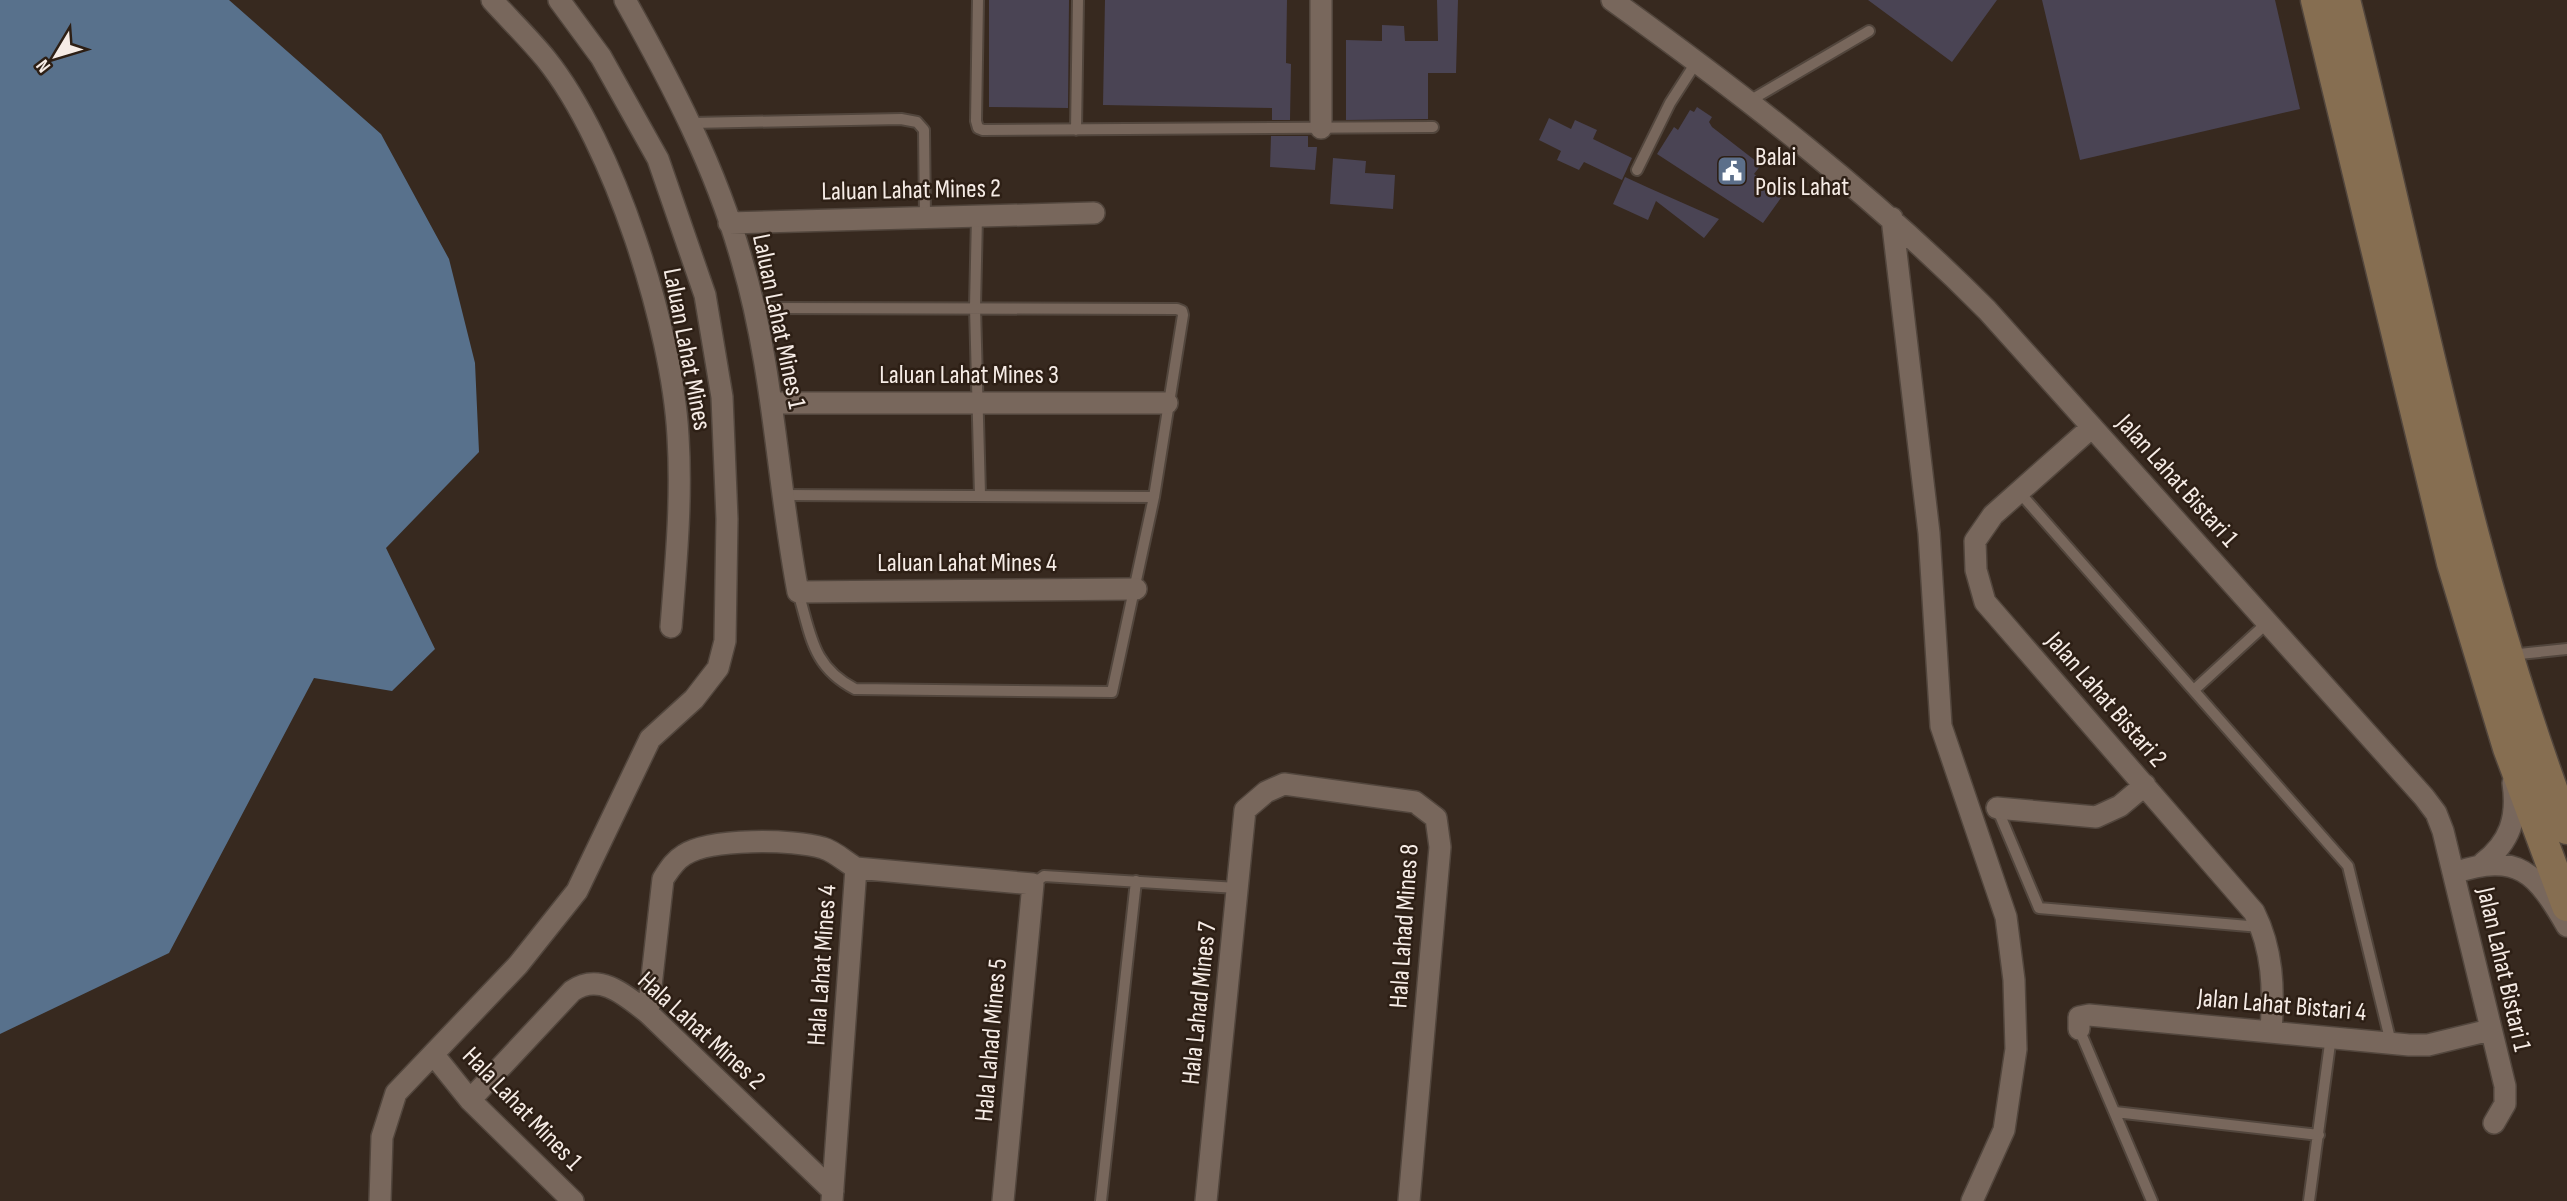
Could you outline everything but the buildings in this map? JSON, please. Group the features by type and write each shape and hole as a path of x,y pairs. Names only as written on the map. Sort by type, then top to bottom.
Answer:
{"main road":[{"path":"2316,0 2365,194 2430,477 2480,661 2508,748 2567,906"},
{"path":"2345,0 2392,187 2464,501 2507,656 2567,829"}],"street":[{"name":"Laluan Lahat Mines","path":"492,0 547,60 574,103 599,151 653,293 678,434 679,527 671,627"},
{"path":"380,1201 382,1137 396,1093 518,965 578,891 650,739 694,699 718,668 725,641 727,519 722,397 705,295 658,159 601,57 559,0"},
{"name":"Laluan Lahat Mines 1","path":"625,0 691,123 742,261 771,403 798,592"},
{"path":"1321,0 1321,128"},
{"name":"Jalan Lahat Bistari 1","path":"1612,0 1751,100 1892,218 1987,310 2269,622 2436,813 2454,873 2505,1086 2505,1104 2494,1123"},
{"name":"Laluan Lahat Mines 2","path":"729,223 1094,213"},
{"path":"1892,218 1929,533 1941,726 2006,917 2014,980 2016,1049 2004,1130 1972,1201"},
{"name":"Laluan Lahat Mines 3","path":"771,403 1167,403"},
{"name":"Jalan Lahat Bistari 2","path":"2092,427 1993,515 1975,541 1976,570 1985,602 2244,898 2262,927 2274,987 2271,1030"},
{"name":"Laluan Lahat Mines 4","path":"798,592 1136,589"},
{"path":"2454,873 2483,863 2500,850 2515,818 2508,748"},
{"name":"Hala Lahad Mines 8","path":"1245,810 1266,792 1284,784 1415,802 1436,818 1440,847 1409,1201"},
{"path":"1997,808 2096,817 2120,806 2145,785"},
{"name":"Hala Lahad Mines 7","path":"1206,1201 1245,810"},
{"path":"648,1013 663,879 675,860 687,852 720,844 759,841 824,848 856,868"},
{"path":"2483,863 2505,864 2532,874 2567,926"},
{"name":"Hala Lahat Mines 4","path":"832,1196 856,868 1033,884"},
{"name":"Hala Lahad Mines 5","path":"1003,1201 1033,884"},
{"name":"Hala Lahat Mines 2","path":"470,1100 572,991 583,983 597,982 620,992 648,1013 832,1196"},
{"name":"Jalan Lahat Bistari 4","path":"2079,1029 2079,1017 2089,1016 2428,1045 2490,1030"},
{"name":"Hala Lahat Mines 1","path":"433,1054 470,1100 573,1201"}],"lane":[{"path":"978,0 978,128 1076,130 1433,127"},
{"path":"1076,130 1078,0"},
{"path":"1751,100 1869,31"},
{"path":"1637,170 1670,103 1697,61"},
{"path":"691,123 901,118 917,122 925,130 925,216"},
{"path":"977,216 975,307 980,495"},
{"path":"753,308 1182,310 1154,497 1112,692 855,690 833,678 815,649 798,592"},
{"path":"2020,493 2348,866 2391,1043"},
{"path":"784,495 1154,497"},
{"path":"2194,690 2269,622"},
{"path":"2507,656 2567,649"},
{"path":"1997,808 2039,908 2262,927"},
{"path":"1033,884 1044,876 1237,888"},
{"path":"1101,1201 1136,881"},
{"path":"2079,1029 2152,1201"},
{"path":"2309,1201 2331,1036"},
{"path":"2115,1112 2319,1135"}],"water":[{"path":"0,0 229,0 381,134 449,259 475,363 479,452 386,548 435,649 392,691 314,678 169,953 0,1034"}],"place":[{"name":"Balai Polis Lahat","path":"1732,171"}]}
